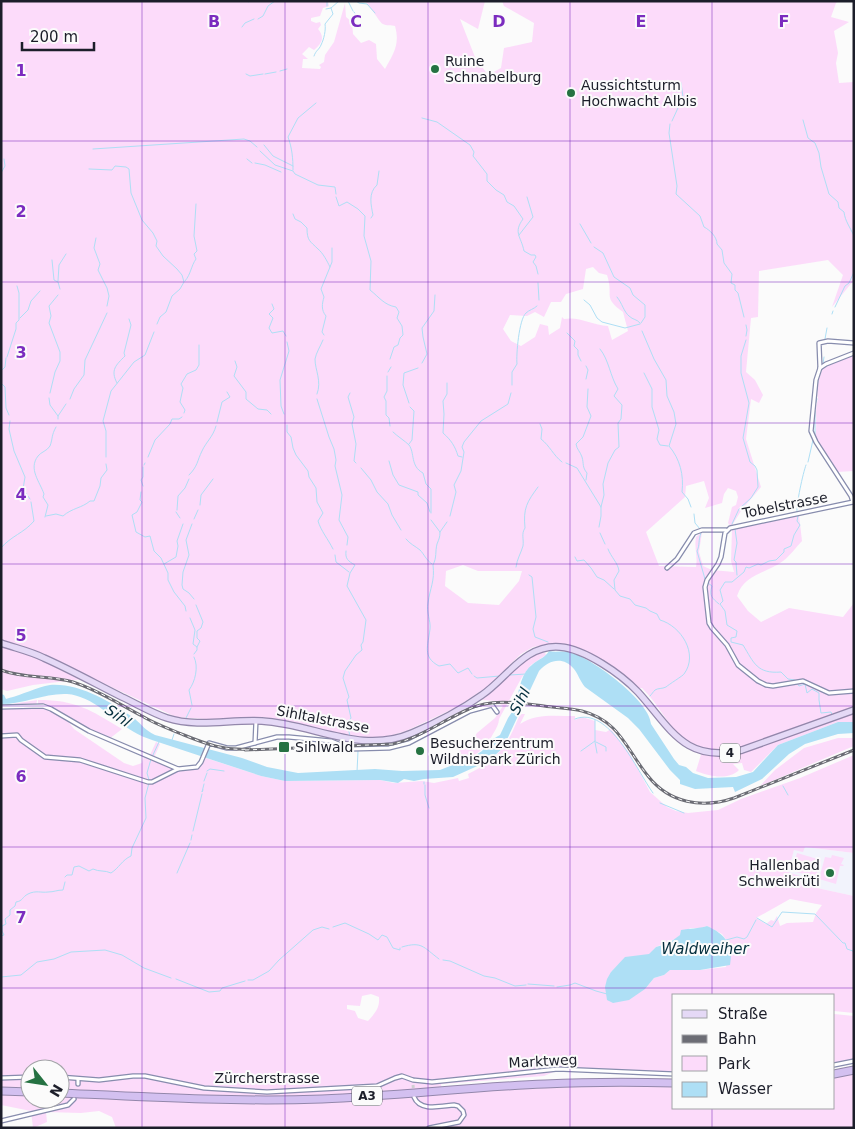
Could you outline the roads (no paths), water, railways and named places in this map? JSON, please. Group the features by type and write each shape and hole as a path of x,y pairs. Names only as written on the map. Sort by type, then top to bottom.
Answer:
{"highway":[{"path":"835,1070 854,1066"},
{"path":"835,1074 854,1070"},
{"name":"A3","path":"70,1089 185,1095 288,1095 553,1079 672,1079"},
{"name":"A3","path":"70,1093 186,1099 270,1100 564,1083 672,1083"},
{"path":"1,1087 20,1087"},
{"path":"1,1091 20,1092"}],"main road":[{"name":"Sihltalstrasse","path":"1,643 44,658 152,712 168,718 199,723 256,721 275,723 354,740 393,739 414,732 474,700 492,687 520,660 531,653 556,646 581,652 617,674 637,691 674,735 688,745 706,752 723,753 742,750 854,710"}],"street":[{"path":"853,502 811,431 816,380 820,368 819,343 828,341 854,343"},
{"path":"820,368 854,353"},
{"name":"Tobelstrasse","path":"853,502 733,527 727,530 723,538 718,564 705,584 708,618 712,628 727,645 738,665 758,681 773,686 807,682 829,693 854,692"},
{"path":"667,568 677,559 694,533 702,530 719,532 727,530"},
{"path":"719,532 723,538"},
{"path":"1,736 17,735 45,757 80,760 148,782 156,781 178,769 197,767 203,759 209,743 227,748 236,748 277,737 289,736 333,741 351,749 390,748 409,743 470,711 492,705 497,712"},
{"path":"1,707 43,706 52,709 89,731 178,769"},
{"path":"255,743 256,721"},
{"path":"835,1065 854,1061"},
{"name":"Marktweg","path":"413,1080 432,1082 558,1069 672,1074"},
{"name":"Zürcherstrasse","path":"70,1078 104,1080 145,1076 204,1088 266,1092 377,1086 402,1076 413,1080"},
{"path":"1,1078 20,1078"},
{"path":"78,1079 78,1084"},
{"path":"413,1080 413,1085"},
{"path":"414,1097 424,1107 454,1105 463,1111 464,1115 459,1122 429,1128"},
{"path":"1,1121 68,1105 74,1099"}],"water":[{"name":"Sihl","path":"549,651 569,652 581,657 593,663 619,682 641,704 651,724 679,765 686,767 693,773 708,778 736,777 753,772 778,745 838,722 854,722 854,733 838,734 805,744 789,754 762,779 735,792 733,787 695,789 680,784 680,780 628,718 585,687 570,665 565,662 556,661 547,664 539,671 503,748 484,763 453,777 414,781 404,779 398,783 380,780 285,781 261,776 145,737 126,727 94,703 76,696 59,694 10,704 1,704 1,694 6,699 45,686 61,685 84,690 105,700 135,719 155,735 242,758 267,767 298,773 375,769 402,771 440,770 473,757 482,751 489,741 500,735 516,706 523,676 533,664"},
{"name":"Waldweiher","path":"707,926 719,933 727,941 731,952 730,965 700,970 670,970 664,975 654,978 645,989 629,1000 613,1003 607,1000 605,987 607,979 625,957 649,954 656,947 669,943 680,935 681,930"}],"waterway":[{"path":"258,19 263,16 268,6 275,1"},
{"path":"327,1 327,6"},
{"path":"326,9 331,8 339,1"},
{"path":"348,1 353,11"},
{"path":"356,1 367,4 375,13"},
{"path":"314,56 323,40 325,24 333,14 331,8"},
{"path":"354,12 357,16"},
{"path":"242,27 245,23 254,19"},
{"path":"280,71 287,69"},
{"path":"265,74 276,72"},
{"path":"246,74 250,76 263,74"},
{"path":"672,121 683,97 681,83"},
{"path":"293,170 292,153 288,137 298,118 316,103"},
{"path":"422,118 437,122 470,145 474,152 473,156 487,174 487,181 504,195 507,202 514,206 523,219 518,231 519,235 524,251 536,257 533,262 538,274"},
{"path":"803,120 808,138 815,143 819,153 829,194 838,202 839,208 844,212 854,236"},
{"path":"670,124 669,133 677,186 676,194 700,216 704,227 711,232 722,250 724,263 732,274 731,283 735,285 744,317"},
{"path":"93,149 244,139 257,147"},
{"path":"264,145 273,156 293,166"},
{"path":"260,151 275,165 293,171 295,174 318,185 335,187 336,194"},
{"path":"1,173 5,166 4,159"},
{"path":"247,159 252,163"},
{"path":"255,163 281,172"},
{"path":"89,169 112,170 115,166 129,169 131,193 142,220 153,233 157,241 156,246 163,256 182,275 184,282 180,289 172,296 166,312 160,317 157,324"},
{"path":"371,218 373,215 371,195 377,185 379,171"},
{"path":"336,197 339,206 347,202 365,216 364,236 371,261 370,290 385,303 396,307 399,312 397,318 402,326 403,335 398,345 394,347 390,359"},
{"path":"519,235 533,217 527,197"},
{"path":"185,281 196,259 194,254 197,251 194,236 196,204"},
{"path":"293,214 295,219 307,228 310,240 325,257 330,267 321,289 324,297 322,305 326,316 322,332 324,335"},
{"path":"580,224 591,243"},
{"path":"96,238 94,248 100,264 98,270 109,296 107,306"},
{"path":"594,247 603,253 614,277 630,288 633,295 645,305 645,317 641,323"},
{"path":"330,267 332,248"},
{"path":"58,281 59,265 66,254"},
{"path":"52,260 54,280 58,282 60,289"},
{"path":"835,307 854,272"},
{"path":"538,283 539,300"},
{"path":"7,357 16,329 16,323 19,320 19,293 17,286"},
{"path":"20,318 28,310 31,301 40,291"},
{"path":"50,393 60,361 60,352 49,323 51,316 49,306 58,295"},
{"path":"422,363 427,354 422,328 434,311 435,295"},
{"path":"617,297 627,314 640,323"},
{"path":"584,300 602,322 625,328 640,324"},
{"path":"272,304 274,309 269,314 273,318 269,328 272,333 283,331 286,336"},
{"path":"512,385 512,372 517,364 522,322 526,313 537,306"},
{"path":"70,399 74,389 84,375 85,360 107,313"},
{"path":"117,383 114,371 125,356 124,353 131,325 129,319"},
{"path":"746,325 746,336"},
{"path":"825,339 827,328"},
{"path":"642,331 654,359 666,380 667,396 674,412 676,424 669,446 682,473 682,492 688,499 691,507"},
{"path":"106,457 106,431 103,421 111,391 134,362 145,355 154,332"},
{"path":"567,333 575,341 574,346 578,350 581,361"},
{"path":"317,394 319,380 315,359 323,340"},
{"path":"732,524 739,509 751,498 758,487 757,470 750,462 743,438 749,403 741,373 741,356 746,340"},
{"path":"284,414 281,406 280,380 289,351 287,342"},
{"path":"184,413 185,410 180,402 183,388 181,384 187,374 196,370 199,365 199,345"},
{"path":"600,349 618,389 614,396 622,405 621,419 618,423 619,447 615,450 608,463 603,484 604,495 601,507"},
{"path":"823,364 824,357"},
{"path":"1,371 5,367 6,358"},
{"path":"235,361 237,367 234,376 246,392 246,399 258,409 267,410 271,414"},
{"path":"586,366 588,370 586,379"},
{"path":"388,372 391,367"},
{"path":"409,403 403,385 404,373 418,368"},
{"path":"644,373 652,389 652,407 659,430 657,439 660,445 668,446"},
{"path":"387,376 387,391 384,397 386,401 386,415 389,418 390,426"},
{"path":"817,390 818,379"},
{"path":"1,383 5,387 6,408 9,415"},
{"path":"447,383 447,394 443,401 443,433 456,449 458,456 462,457"},
{"path":"586,480 587,473 576,444 583,437 591,416 587,407 588,389"},
{"path":"217,422 222,402 230,397 227,392"},
{"path":"350,393 348,397 354,417 352,424 356,444 354,461 356,463"},
{"path":"450,516 456,492 454,485 461,471 464,442 481,421 508,404 511,393"},
{"path":"815,405 816,397"},
{"path":"49,398 50,405 58,416"},
{"path":"317,399 334,449 335,466 342,495 339,520 348,537 347,545"},
{"path":"58,419 66,404"},
{"path":"409,444 412,440 414,411 410,407"},
{"path":"815,411 815,434"},
{"path":"148,457 155,440 170,424 172,419 182,417"},
{"path":"10,421 9,429 14,451 25,477 23,489 30,499"},
{"path":"540,424 542,429 541,439 562,462"},
{"path":"287,425 287,432 291,437 296,455 308,471 309,477 316,488 317,502 323,513 318,521 333,549"},
{"path":"189,475 196,466 216,426"},
{"path":"45,517 48,505 43,497 44,494 34,471 34,466 38,456 50,446 56,427"},
{"path":"393,432 409,445 414,463 423,473 426,484 431,489 431,513"},
{"path":"808,462 813,440"},
{"path":"389,461 393,475 399,485 418,492 418,495 427,503 430,512"},
{"path":"566,463 577,468 601,507 599,527"},
{"path":"46,516 56,514 63,516 90,501 94,501 101,478 107,470 106,464"},
{"path":"797,512 806,465"},
{"path":"143,467 143,477 141,480 143,486"},
{"path":"361,468 371,480 377,492 388,504 401,530"},
{"path":"177,510 178,496 185,488 189,479"},
{"path":"200,505 201,495 213,479"},
{"path":"516,567 523,546 525,510 538,487"},
{"path":"141,492 140,500 142,502 137,512 132,515 136,532 145,537 150,536 154,551 161,558 168,573 168,580 174,592 185,606 186,611"},
{"path":"1,548 34,521 31,502"},
{"path":"194,519 198,510"},
{"path":"176,512 180,518"},
{"path":"694,514 695,523 700,529"},
{"path":"795,680 788,679 781,672 761,669 743,645 731,642 731,638 736,637 737,631 727,625 725,611 720,604 723,601 720,590 725,582 732,582 744,572 746,567 749,568 776,560 784,552 784,549 791,546 794,535 800,525 797,521 798,516"},
{"path":"431,520 440,532 440,537 436,547 428,606 430,626 427,646 428,655 439,666 450,664 458,673 468,668 472,674"},
{"path":"440,532 447,522"},
{"path":"164,564 176,557 177,541 183,524"},
{"path":"192,524 186,540 189,555 183,572 182,585 183,589 194,599"},
{"path":"735,529 737,543 734,560 736,562 737,575"},
{"path":"600,533 605,544"},
{"path":"701,533 697,551 705,579"},
{"path":"406,539 420,550 432,564"},
{"path":"608,549 619,571 614,580 615,590 620,596 630,599 635,605 657,614 660,620 675,628 681,634 689,650 690,658 684,674 666,687 655,690 650,696"},
{"path":"346,551 348,560 355,565 350,573 347,586 366,620 361,645 362,650 356,655 345,671 343,678 349,697 347,700 351,718 347,724 350,736"},
{"path":"335,555 336,562 349,572"},
{"path":"575,557 577,561 584,560 597,577 604,580 614,589"},
{"path":"529,575 532,577 536,617 533,629 535,637 548,642"},
{"path":"708,583 712,586 712,596 719,604"},
{"path":"196,605 203,622 201,628 197,631 197,638 200,641 197,647"},
{"path":"190,618 195,630 193,644 197,647 194,654"},
{"path":"192,705 189,690 196,674 194,657"},
{"path":"510,675 526,674"},
{"path":"474,676 477,678 500,676"},
{"path":"797,683 799,686 805,684 807,693 812,689 819,693 821,713 831,712 832,715"},
{"path":"186,718 191,708"},
{"path":"575,719 587,717 599,722 610,730 621,742 653,793"},
{"path":"595,720 597,753"},
{"path":"172,740 174,734"},
{"path":"581,751 595,741"},
{"path":"152,757 159,742"},
{"path":"596,742 606,747 606,751"},
{"path":"357,772 358,751"},
{"path":"149,780 147,773 151,759"},
{"path":"207,771 210,769 224,771"},
{"path":"204,781 207,773"},
{"path":"65,877 72,875 74,867 79,866 89,871 93,869 111,873 131,856 132,848 146,818 145,798 149,783"},
{"path":"203,790 202,792 204,784"},
{"path":"425,785 425,795 429,808"},
{"path":"783,786 788,795"},
{"path":"193,831 202,794"},
{"path":"660,803 684,813"},
{"path":"191,840 192,835"},
{"path":"177,873 190,843"},
{"path":"1,936 4,935 2,926 6,924 5,919 10,915 10,910 15,906 16,902 31,893 63,890 65,882"},
{"path":"757,918 772,927 782,912 815,914 845,943 847,949 853,951 854,954"},
{"path":"726,940 737,937 744,939 756,920"},
{"path":"333,927 345,923 378,940 382,935 387,937 393,948 400,950 400,948"},
{"path":"248,980 253,980 269,971 313,930 322,927 329,929"},
{"path":"402,947 409,945 422,946 439,959"},
{"path":"1,977 21,975 37,962 54,959 71,952 105,950 122,955 144,968 171,978"},
{"path":"443,960 515,986 526,985"},
{"path":"176,979 209,992 220,991 222,988 245,981"},
{"path":"557,987 575,983 607,994"},
{"path":"528,984 554,986"}],"tunnel":[{"path":"413,1085 414,1094"}],"railway":[{"path":"1,670 19,675 55,678 73,682 100,693 152,722 192,738 224,748 250,749"},
{"path":"245,750 393,744 413,738 459,713 487,703 506,702 577,710 595,716 614,729 656,785 676,798 698,803 710,803 734,798 854,750"}],"place":[{"name":"Ruine Schnabelburg","path":"435,69"},
{"name":"Aussichtsturm Hochwacht Albis","path":"571,93"},
{"name":"Sihlwald","path":"284,747"},
{"name":"Besucherzentrum Wildnispark Zürich","path":"420,751"},
{"name":"Hallenbad Schweikrüti","path":"830,873"}]}
